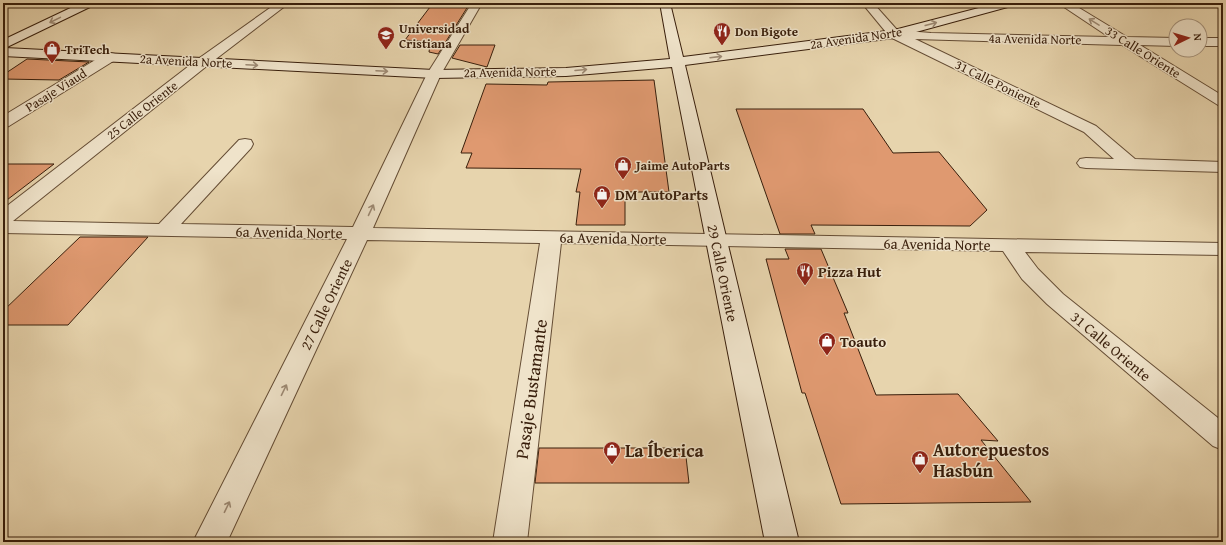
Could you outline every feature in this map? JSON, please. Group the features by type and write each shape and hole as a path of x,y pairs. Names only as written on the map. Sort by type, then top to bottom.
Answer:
{"street":[{"path":"3,45 90,3"},
{"name":"25 Calle Oriente","path":"3,219 203,62 284,3"},
{"name":"27 Calle Oriente","path":"210,542 360,234 434,74 477,3"},
{"name":"29 Calle Oriente","path":"665,3 782,542"},
{"name":"31 Calle Poniente","path":"867,3 894,34 1090,129 1130,164"},
{"name":"2a Avenida Norte","path":"3,52 434,74 566,72 678,62 894,34 1011,3"},
{"name":"33 Calle Oriente","path":"1063,3 1223,102"},
{"name":"4a Avenida Norte","path":"894,34 931,37 1168,42"},
{"path":"1208,42 1223,42"},
{"name":"Pasaje Viaud","path":"3,123 110,57"},
{"path":"164,230 244,144"},
{"path":"1086,163 1223,167"},
{"name":"6a Avenida Norte","path":"3,227 1223,249"},
{"name":"Pasaje Bustamante","path":"510,542 552,237"},
{"name":"31 Calle Oriente","path":"1008,245 1030,274 1050,295 1223,438"}],"building":[{"path":"433,3 470,3 445,43 405,40"},
{"path":"430,45 444,45 438,54 429,52"},
{"path":"460,45 495,45 487,67 452,58"},
{"name":"TriTech","path":"27,59 89,62 59,80 3,79 3,75"},
{"path":"654,80 669,192 625,192 625,225 576,225 580,192 576,192 581,169 466,168 472,153 461,153 486,84 547,85 548,82"},
{"path":"736,109 863,109 893,153 939,152 987,210 970,226 811,225 815,234 780,234"},
{"path":"3,164 54,164 3,203"},
{"path":"80,237 148,237 68,325 3,325 3,311"},
{"name":"Autorepuestos Hasbún","path":"785,249 821,249 848,313 844,313 876,395 958,394 998,441 981,440 1031,502 841,504 805,393 802,393 766,259 789,259"},
{"name":"La Íberica","path":"539,448 685,448 689,483 535,483"}],"place":[{"name":"Don Bigote","path":"722,46"},
{"name":"Universidad Cristiana","path":"386,50"},
{"name":"TriTech","path":"52,64"},
{"name":"Jaime AutoParts","path":"623,180"},
{"name":"DM AutoParts","path":"602,209"},
{"name":"Pizza Hut","path":"805,286"},
{"name":"Toauto","path":"827,356"},
{"name":"La Íberica","path":"612,465"},
{"name":"Autorepuestos Hasbún","path":"920,474"}]}
